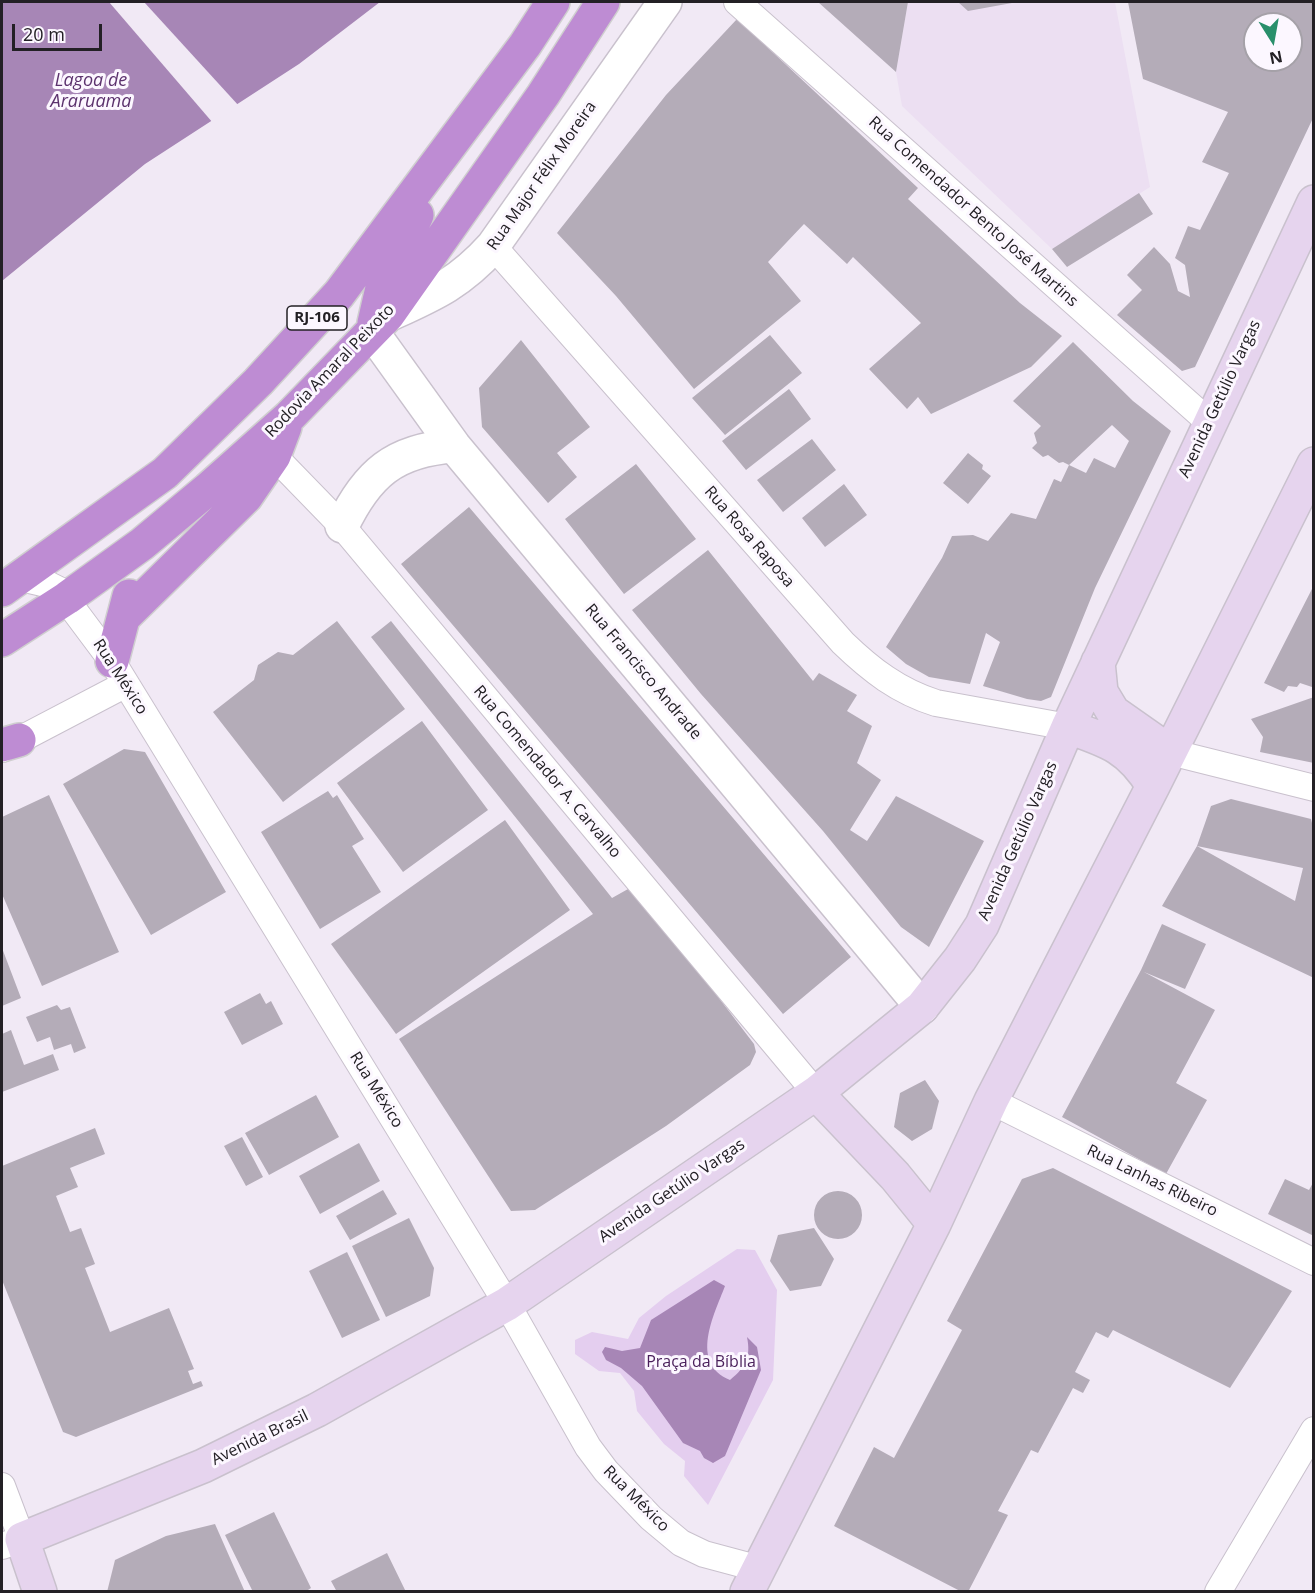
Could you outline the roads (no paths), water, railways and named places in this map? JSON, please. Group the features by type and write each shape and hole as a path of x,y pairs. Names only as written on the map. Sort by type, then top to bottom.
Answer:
{"highway":[{"name":"RJ-106","path":"11,584 165,473 258,382 339,294 525,45 554,2"},
{"name":"Rodovia Amaral Peixoto","path":"2,640 67,598 142,544 289,417 380,324 543,95 603,2"},
{"path":"380,324 382,288 398,249 416,216 489,122 525,45"},
{"path":"125,616 246,497 274,456 289,417"},
{"path":"119,672 125,616 142,544"}],"main road":[{"name":"Avenida Getúlio Vargas","path":"507,1304 816,1093 922,1007 960,959 982,925 1068,727 1314,202"},
{"path":"753,1580 934,1224 991,1101 1153,786 1314,464"},
{"path":"1098,662 1101,692 1113,712 1170,752"},
{"path":"1068,727 1105,740 1124,750 1140,765 1153,786"},
{"path":"816,1093 895,1176 934,1224"},
{"name":"Avenida Brasil","path":"12,1543 203,1466 317,1410 507,1304"},
{"path":"12,1543 40,1592"}],"street":[{"name":"Rua Major Félix Moreira","path":"380,324 448,287 473,269 493,246 665,2"},
{"name":"Rua Comendador Bento José Martins","path":"737,2 1209,422"},
{"name":"Rua Rosa Raposa","path":"493,246 843,643 873,671 915,697 936,703 1068,727"},
{"name":"Rua Francisco Andrade","path":"380,324 454,446 922,1007"},
{"path":"342,526 355,499 369,481 387,465 419,451 454,446"},
{"name":"Rua Comendador A. Carvalho","path":"274,456 342,526 816,1093"},
{"name":"Rua México","path":"11,584 47,584 67,598 119,672 507,1304 588,1447 606,1472 651,1518 681,1543 753,1580"},
{"path":"7,745 119,672"},
{"path":"1170,752 1314,788"},
{"name":"Rua Lanhas Ribeiro","path":"991,1101 1314,1262"},
{"path":"1218,1592 1314,1430"},
{"path":"2,1485 12,1543"}],"water":[{"name":"Lagoa de Araruama","path":"2,2 380,2 299,64 145,164 2,281"},
{"path":"714,1280 725,1286 708,1338 710,1362 718,1372 730,1380 740,1371 748,1356 747,1337 757,1347 761,1370 725,1456 713,1463 704,1458 700,1451 683,1443 642,1386 621,1368 606,1360 602,1352 605,1347 622,1351 640,1348 651,1320"}],"park label":[{"name":"Praça da Bíblia","path":"701,1362"}]}
